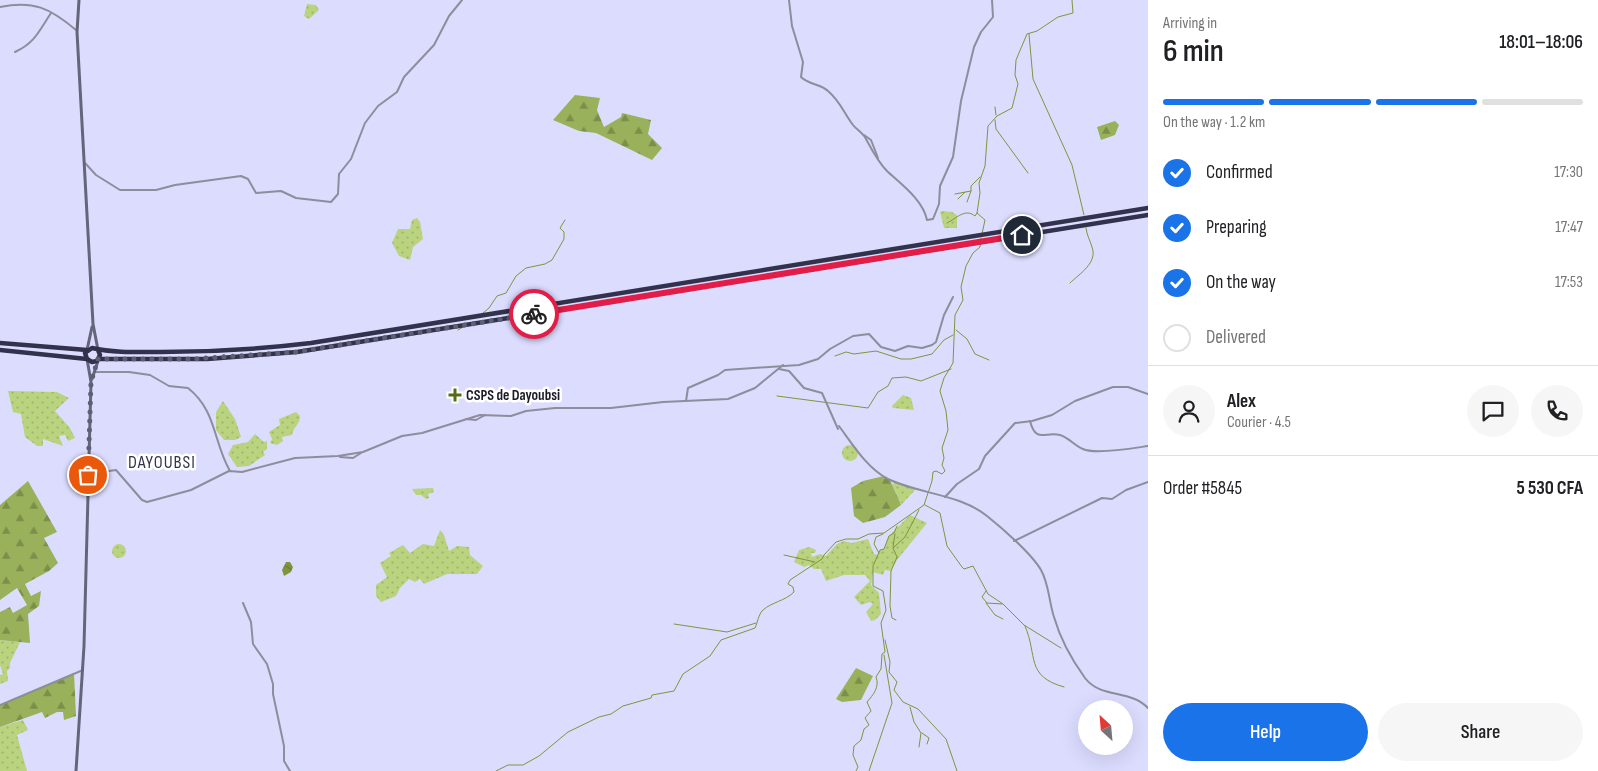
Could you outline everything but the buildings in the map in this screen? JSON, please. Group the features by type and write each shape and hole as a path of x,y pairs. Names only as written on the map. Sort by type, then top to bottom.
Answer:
{"highway":[{"path":"0,343 87,350 92,348 98,350 215,351 311,343 1148,208"},
{"path":"0,350 86,359 92,362 98,359 192,359 296,352 1148,214"},
{"path":"86,359 87,350"},
{"path":"98,350 98,359"}],"street":[{"path":"0,8 30,0"},
{"path":"79,0 77,32 93,324 98,350"},
{"path":"85,163 96,175 120,190 156,190 175,185 241,176 248,179 256,193 282,191 296,198 331,202 338,194 339,174 351,159 365,123 378,106 397,92 407,74 434,45 449,16 462,0"},
{"path":"789,0 792,26 802,62 801,77 829,91 844,107 852,122 871,140 879,160 925,208 927,220 933,219 939,204 940,186 953,157 968,69 979,35 993,17 992,0"},
{"path":"26,2 51,13 77,32"},
{"path":"15,52 35,40 40,27 51,13"},
{"path":"686,401 688,388 718,376 725,370 799,365 818,359 850,337 865,333 872,336 881,347 895,351 908,346 922,348 932,345 936,342 944,315 953,297"},
{"path":"87,350 93,324"},
{"path":"76,771 83,670 91,382 86,359"},
{"path":"91,382 98,359"},
{"path":"89,464 102,472 116,470 142,500 147,502 191,490 230,471 242,472 295,458 338,456 353,458 402,436 422,433 463,419 476,420 486,414 511,416 526,411 555,408 611,408 728,399 755,388 783,365"},
{"path":"772,366 789,371 804,388 822,393 839,428 862,457 876,470 890,480 926,490 981,512 1014,541 1040,569 1060,634 1074,662 1089,683 1102,691 1135,698 1148,708"},
{"path":"94,372 129,372 150,375 169,386 188,388 207,406 214,434 230,471"},
{"path":"945,497 957,484 980,468 985,456 1011,425 1057,413 1075,401 1113,387 1128,387 1148,394"},
{"path":"1030,421 1032,431 1036,434 1060,435 1084,450 1119,450 1148,446"},
{"path":"1014,541 1102,498 1112,499 1126,490 1148,482"},
{"path":"243,602 251,622 253,644 266,661 270,674 284,746 284,762 290,771"},
{"path":"0,706 83,670"}],"shaded area":[{"path":"307,4 316,5 319,10 309,19 304,16"},
{"path":"940,212 952,212 957,215 957,228 944,228"},
{"path":"417,218 420,222 423,239 413,247 410,260 399,256 392,243 398,229 410,229 412,220"},
{"path":"8,391 57,392 69,398 55,411 70,428 75,438 68,441 65,435 59,436 63,446 43,439 43,446 37,446 25,437 21,414 13,412"},
{"path":"903,395 911,398 914,410 893,408 892,406"},
{"path":"223,401 235,419 241,437 235,440 224,440 216,430 216,412"},
{"path":"296,412 300,419 292,435 282,437 283,441 277,445 270,443 272,439 269,432 280,425 279,419"},
{"path":"255,434 264,442 267,441 267,449 263,452 265,455 249,466 237,467 228,454 233,445 248,442"},
{"path":"847,445 853,445 858,450 856,459 847,461 842,456 842,450"},
{"path":"898,482 916,489 901,505 892,484"},
{"path":"433,488 434,492 428,494 429,498 426,499 421,495 416,495 412,489"},
{"path":"910,515 927,523 897,560 891,571 885,570 883,575 873,572 871,585 879,593 881,614 875,620 871,621 866,612 873,604 870,602 861,605 854,597 870,581 865,575 844,575 826,581 821,569 814,569 809,565 804,567 794,562 799,550 809,547 816,550 815,553 811,553 812,557 820,554 826,556 837,544 844,541 852,543 868,539 874,554 878,555 880,550 884,549 889,536"},
{"path":"440,530 444,535 449,551 457,546 469,547 470,555 483,566 477,574 447,574 424,584 420,579 415,582 409,579 400,588 396,596 381,602 376,596 376,585 387,577 380,563 391,556 389,553 403,545 410,553 423,544 434,546"},
{"path":"116,544 122,544 126,551 122,558 116,558 112,554 112,548"},
{"path":"0,640 20,642 10,663 10,668 7,671 8,681 0,684 0,675 3,674 0,665"},
{"path":"23,720 28,730 17,735 27,771 0,771 0,727"}],"green space":[{"path":"575,95 600,98 597,110 604,127 621,117 622,113 651,120 648,134 662,148 652,160 596,133 579,131 553,120"},
{"path":"1115,121 1119,125 1115,135 1101,140 1097,127"},
{"path":"884,476 890,480 901,505 885,517 863,523 854,516 851,488 863,481"},
{"path":"28,481 57,532 44,538 58,563 49,571 25,584 31,596 41,591 39,606 28,614 30,643 0,640 0,612 10,607 13,613 27,605 17,588 0,600 0,505"},
{"path":"856,668 873,676 861,700 842,702 836,699"},
{"path":"74,673 76,716 64,720 63,712 57,712 45,718 42,712 0,727 0,705"}],"water":[{"path":"286,562 290,562 293,567 291,572 284,576 282,570"}],"waterway":[{"path":"982,234 985,220 977,213 980,193 979,183 985,166 988,126 997,116 1012,108 1018,84 1015,75 1016,60 1027,34 1037,31 1058,17 1073,13 1072,0"},
{"path":"1029,34 1033,79 1072,165 1084,215"},
{"path":"995,107 996,115"},
{"path":"995,120 996,129 1028,173"},
{"path":"955,194 971,191 971,186 980,177"},
{"path":"967,202 971,191"},
{"path":"958,199 965,192"},
{"path":"947,223 964,213 975,216 977,213"},
{"path":"483,313 497,296 506,293 516,276 526,268 545,264 552,260 564,239 564,232 560,228 565,220"},
{"path":"1070,283 1087,268 1092,258 1092,247 1086,228"},
{"path":"496,771 508,765 523,765 539,756 568,732 599,717 611,714 623,706 651,698 652,695 674,691 683,674 710,656 721,640 755,628 763,610 794,592 793,587 788,584 790,580 822,559 836,542 846,539 858,539 869,534 884,533 924,505 933,472 936,471 942,474 945,471 942,465 944,458 942,448 948,430 946,411 940,391 944,378 953,363 955,315 963,300 961,287 966,266 973,253 980,247 981,238"},
{"path":"458,330 463,327"},
{"path":"956,330 967,339 975,354 989,360"},
{"path":"835,356 846,352 854,354 876,351 901,359 911,359 932,354 944,340 953,335"},
{"path":"777,396 868,408 878,392 888,386 892,378 906,377 921,381 951,369"},
{"path":"925,505 940,513 947,546 962,567 964,569 973,566 988,594 1003,604 1024,625 1061,648"},
{"path":"896,620 892,618 890,606 891,571 897,557 893,548 905,537 919,510"},
{"path":"856,771 858,767 853,755 854,746 861,740 864,729 869,725 865,718 871,711 867,702 874,694 877,684 876,677 881,669 882,654 885,652 881,623 886,610 883,591 873,586 873,566 880,550 884,549 889,536 894,533 897,526"},
{"path":"879,553 874,544 876,537 883,534"},
{"path":"893,547 895,534"},
{"path":"784,555 815,562"},
{"path":"986,591 982,597 987,603 1002,604"},
{"path":"986,603 995,615 1003,619"},
{"path":"674,624 727,632 756,623"},
{"path":"1025,626 1038,671 1043,677 1064,687"},
{"path":"885,640 890,662 889,672 897,682 894,690 903,702 918,709 946,739 957,771"},
{"path":"869,771 892,703 884,655"},
{"path":"910,707 914,722 921,733 919,747"},
{"path":"922,733 929,738 927,744"}],"way so far":[{"path":"88,475 91,382 98,359 192,359 296,352 534,314"}],"place":[{"name":"CSPS de Dayoubsi","path":"455,395"}],"district":[{"name":"DAYOUBSI","path":"162,462"}],"route":[{"path":"534,314 1022,235"}]}
